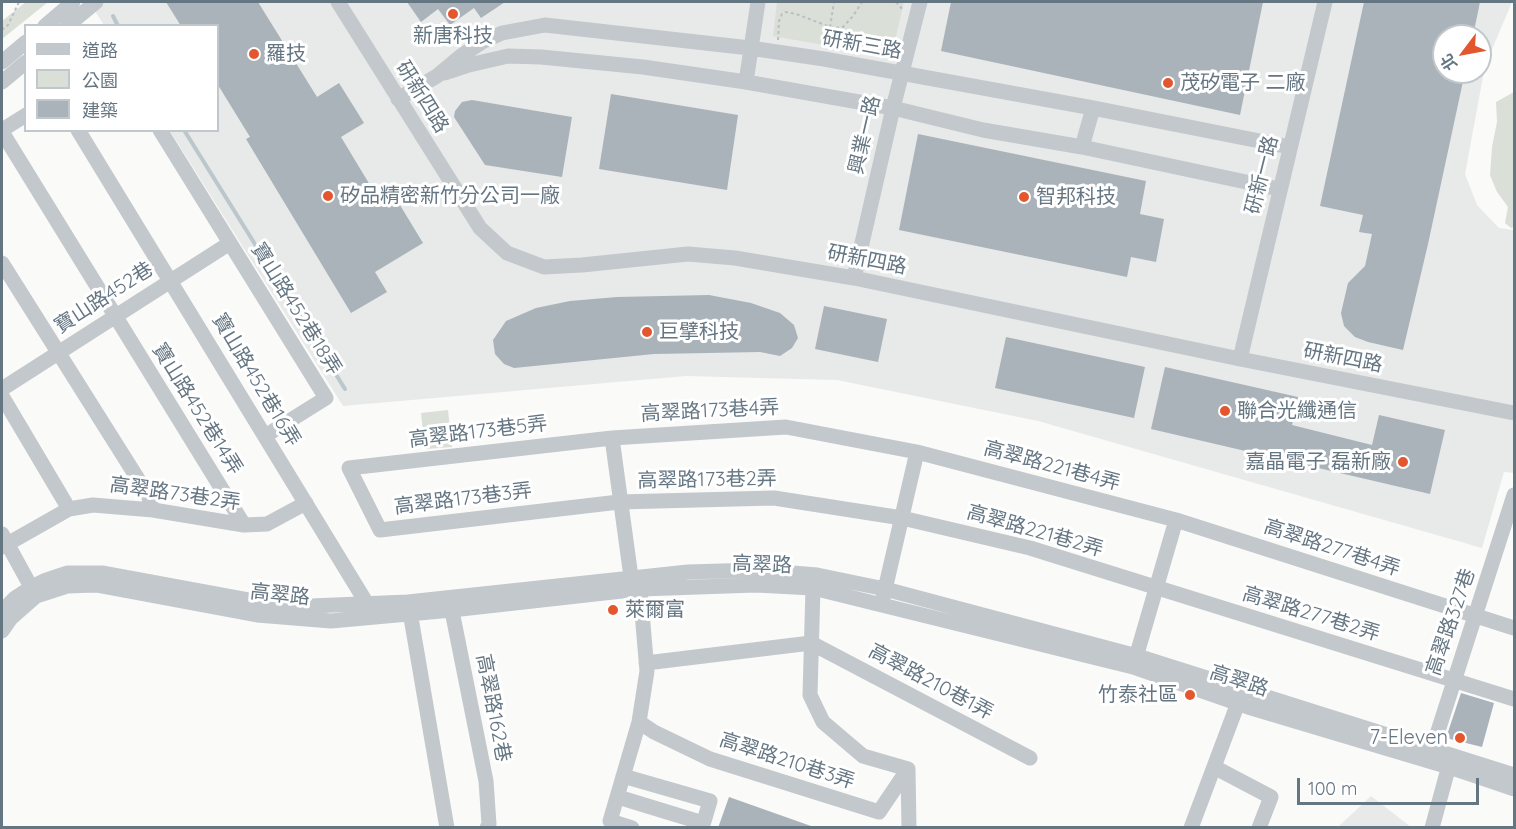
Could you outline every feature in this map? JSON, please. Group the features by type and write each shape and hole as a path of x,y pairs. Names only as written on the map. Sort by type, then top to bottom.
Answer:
{"street":[{"path":"47,24 73,2"},
{"path":"70,24 96,2"},
{"name":"研新四路","path":"338,2 480,228 507,253 544,267 688,254 735,258 854,278 1240,359 1515,413"},
{"path":"746,82 758,2"},
{"name":"興業一路","path":"854,278 892,108 920,2"},
{"name":"研新一路","path":"1240,359 1325,2"},
{"name":"研新三路","path":"398,99 437,76 482,42 502,33 545,25 750,48 1093,108 1290,147"},
{"path":"2,62 24,44"},
{"name":"研新三路","path":"437,76 507,56 643,67 746,82 892,108 983,130 1082,147 1279,189"},
{"path":"2,82 24,64"},
{"path":"1082,147 1093,108"},
{"path":"2,131 24,116"},
{"name":"寶山路452巷14弄","path":"2,131 244,525"},
{"name":"寶山路452巷16弄","path":"79,132 372,611"},
{"path":"161,132 230,243"},
{"name":"寶山路452巷","path":"2,389 230,243"},
{"name":"寶山路452巷18弄","path":"230,243 326,398 265,436"},
{"path":"2,263 148,495 153,510"},
{"path":"2,396 69,509"},
{"name":"高翠路173巷4弄","path":"612,438 786,427 917,452"},
{"path":"612,438 619,502 635,583 647,671 639,722 610,821 632,828"},
{"name":"高翠路173巷5弄","path":"349,468 612,438"},
{"path":"881,604 917,452"},
{"name":"高翠路221巷4弄","path":"917,452 1176,520"},
{"name":"高翠路173巷3弄","path":"349,468 380,530 619,502"},
{"name":"高翠路327巷","path":"1430,755 1515,495"},
{"name":"高翠路173巷2弄","path":"619,502 774,498 902,518"},
{"name":"高翠路73巷2弄","path":"4,541 69,509 93,505 153,510 244,525 267,524 306,502"},
{"name":"高翠路221巷2弄","path":"902,518 1030,548 1156,588"},
{"path":"1135,662 1176,520"},
{"name":"高翠路277巷4弄","path":"1176,520 1515,628"},
{"path":"4,541 34,591"},
{"path":"1499,545 1515,549"},
{"path":"815,581 810,695 823,722 863,756 908,769 909,828"},
{"name":"高翠路","path":"815,581 881,604 1135,662"},
{"name":"高翠路","path":"2,611 15,598 34,591 67,586 96,585 256,615 331,621 372,611 635,583 756,585 815,581 885,589 1135,662 1450,761 1515,775"},
{"name":"高翠路277巷2弄","path":"1156,588 1515,699"},
{"name":"高翠路","path":"2,631 34,591"},
{"name":"高翠路162巷","path":"450,604 486,782 489,824 487,828"},
{"path":"409,608 447,828"},
{"path":"646,663 811,643"},
{"name":"高翠路210巷1弄","path":"811,643 1030,758"},
{"path":"1191,828 1241,696"},
{"name":"高翠路210巷3弄","path":"639,722 654,732 710,759 879,812 908,769"},
{"path":"1434,827 1450,761"},
{"name":"高翠路","path":"1450,761 1515,789"},
{"path":"1214,767 1270,797 1259,828"},
{"path":"618,798 703,825 710,801 623,776"}],"path":[{"path":"2,30 8,25 19,2"},
{"path":"830,27 834,2"},
{"path":"778,40 779,21 782,14 786,12 830,27 843,27 862,2"},
{"path":"896,2 907,13"}],"shaded area":[{"path":"89,2 1512,2 1492,49 1492,24 1432,24 1432,84 1482,84 1465,174 1477,205 1499,228 1514,230 1514,473 1504,472 1482,548 1038,421 837,380 686,376 343,406 171,132 219,132 219,24 103,24"},
{"path":"1371,796 1411,827 1338,827"}],"green space":[{"path":"26,2 48,2 2,39 2,21"},
{"path":"777,2 904,2 891,57 773,36"},
{"path":"1514,92 1514,227 1511,228 1505,223 1508,207 1497,192 1490,175 1497,122 1496,102"},
{"path":"448,410 452,447 425,449 421,413"}],"building":[{"name":"矽品精密新竹分公司一廠","path":"166,2 258,2 317,97 339,83 364,123 341,137 379,200 392,192 423,243 375,272 387,292 351,313 246,139 250,137 219,87 219,24 180,24"},
{"name":"新唐科技","path":"407,2 505,2 481,18 474,8 450,25 438,9 421,22"},
{"name":"茂矽電子 二廠","path":"951,2 1263,2 1240,115 941,51"},
{"path":"1364,2 1480,2 1475,24 1432,24 1432,84 1462,84 1403,350 1355,337 1344,326 1341,313 1348,283 1365,266 1372,234 1359,232 1363,215 1320,206"},
{"path":"611,94 738,115 727,190 599,169"},
{"path":"472,100 572,117 562,177 485,165 454,117 455,111 462,102"},
{"name":"智邦科技","path":"918,134 1146,181 1140,214 1164,219 1156,262 1131,257 1127,277 899,230"},
{"name":"巨擘科技","path":"709,295 751,303 780,313 794,325 798,338 792,348 780,356 760,352 654,354 514,368 504,364 495,354 493,340 506,321 536,308 570,301 617,297"},
{"path":"824,306 887,319 878,362 815,349"},
{"path":"1006,337 1145,367 1134,418 995,388"},
{"path":"1165,367 1298,397 1292,425 1372,445 1379,415 1445,430 1430,494 1151,429"},
{"path":"1461,693 1494,703 1482,747 1446,738"},
{"path":"729,797 811,826 811,828 718,828"}],"waterway":[{"path":"113,16 117,24"},
{"path":"185,132 345,389"}],"place":[{"name":"新唐科技","path":"453,14"},
{"name":"羅技","path":"254,54"},
{"name":"茂矽電子 二廠","path":"1168,83"},
{"name":"矽品精密新竹分公司一廠","path":"328,196"},
{"name":"智邦科技","path":"1024,197"},
{"name":"巨擘科技","path":"647,332"},
{"name":"聯合光纖通信","path":"1225,411"},
{"name":"嘉晶電子 磊新廠","path":"1403,462"},
{"name":"萊爾富","path":"613,610"},
{"name":"竹泰社區","path":"1190,695"},
{"name":"7-Eleven","path":"1460,738"}]}
